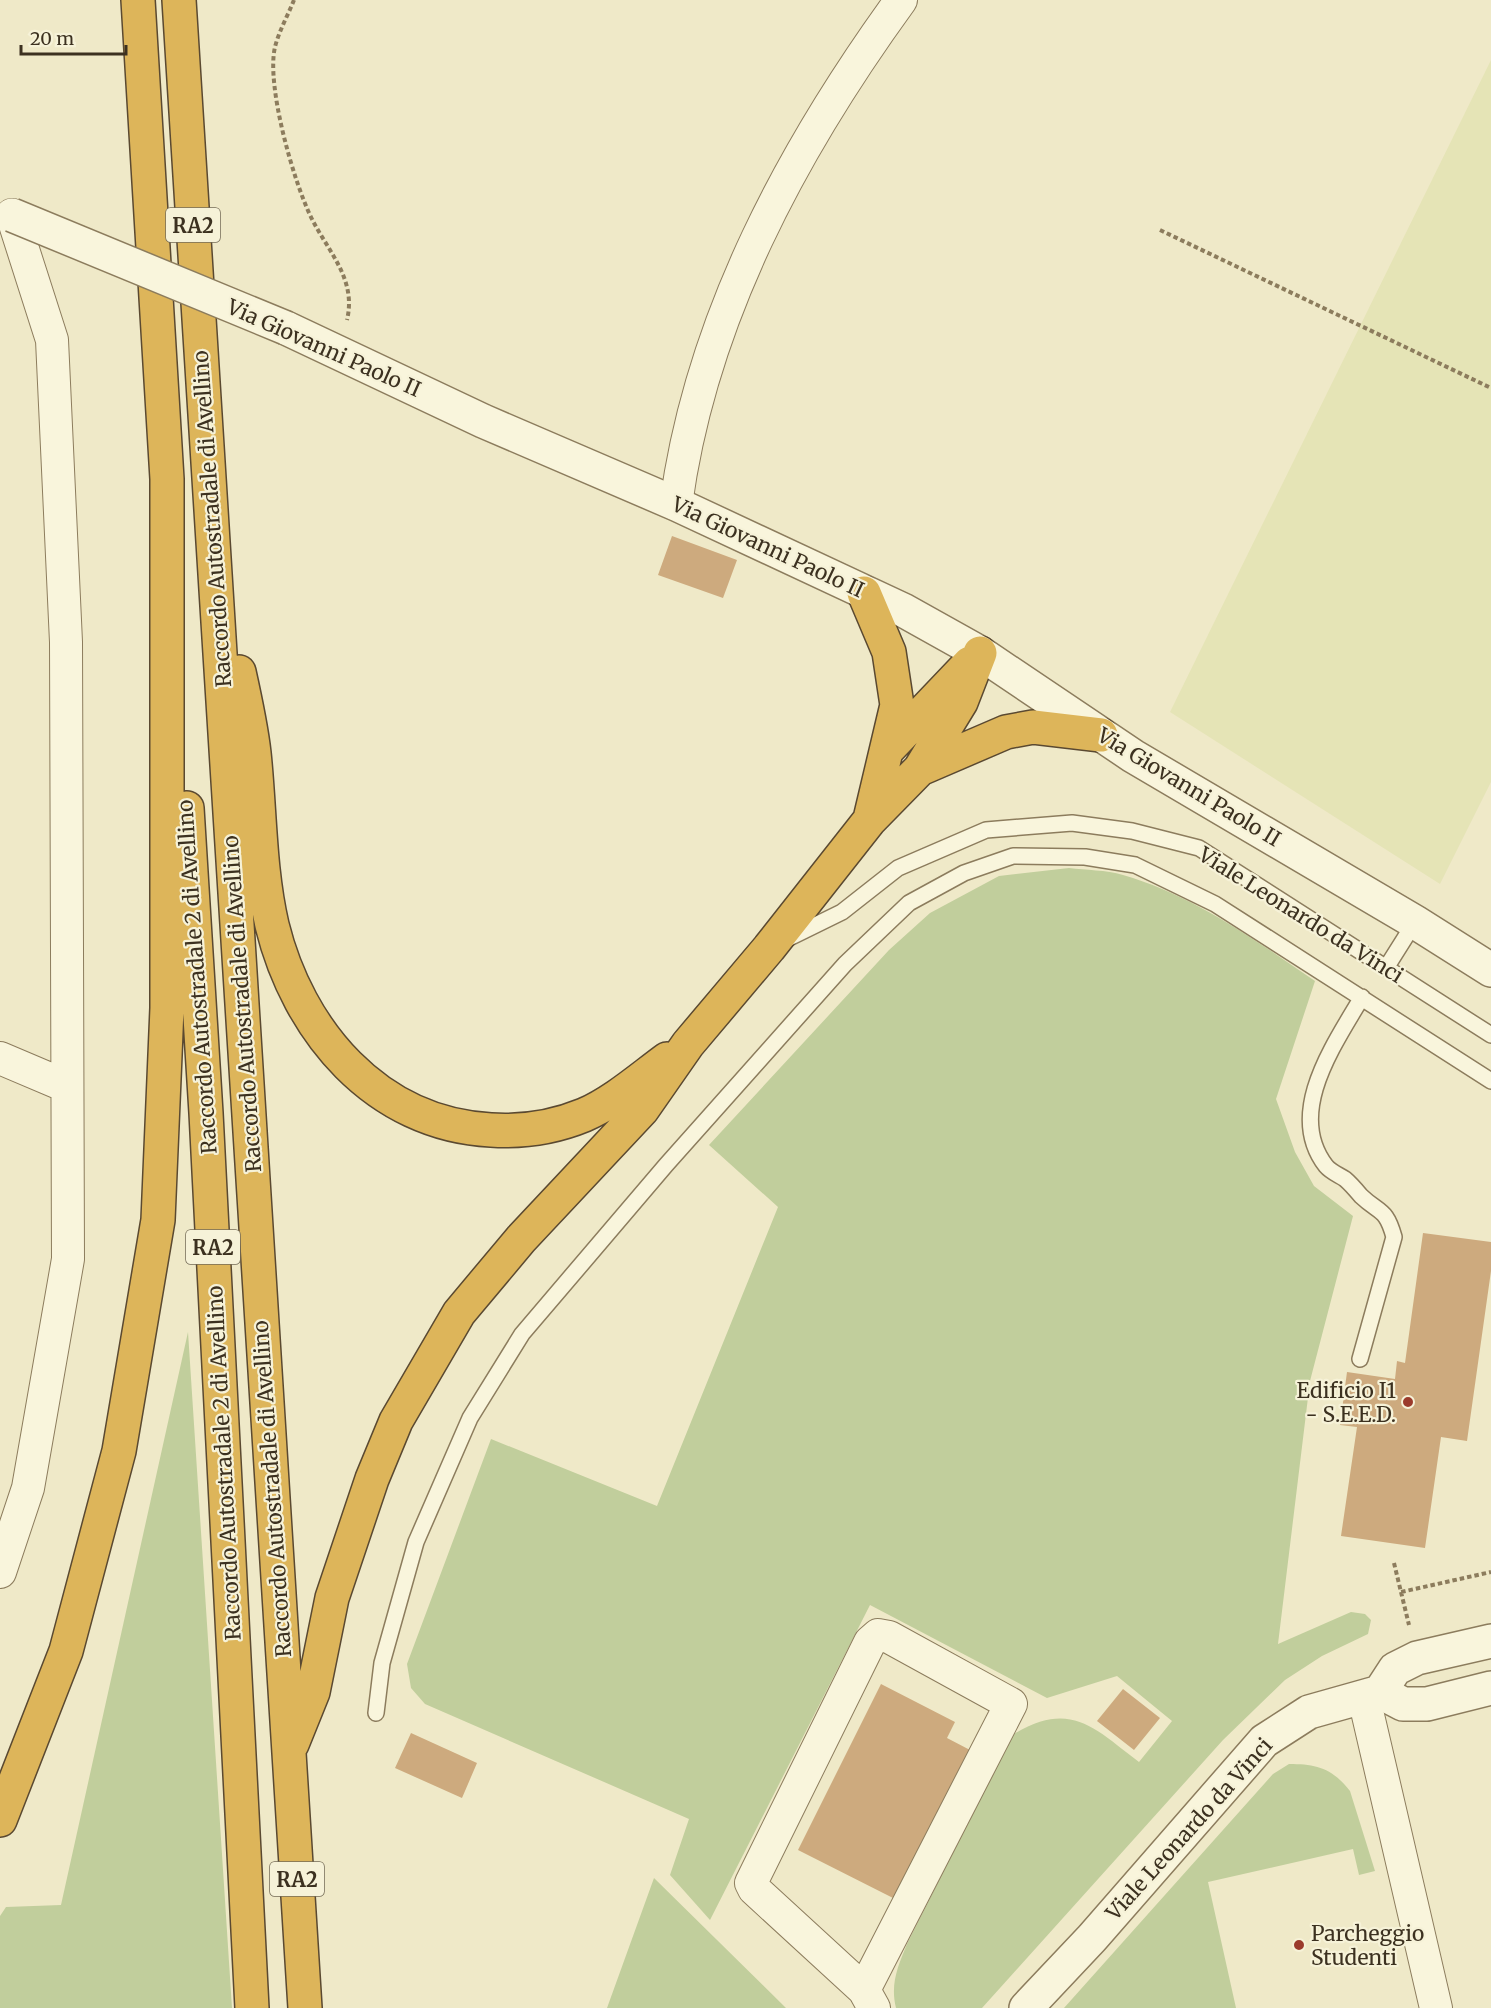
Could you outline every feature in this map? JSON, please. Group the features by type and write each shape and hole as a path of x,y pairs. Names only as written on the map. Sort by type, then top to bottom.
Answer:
{"highway":[{"name":"Raccordo Autostradale 2 di Avellino","path":"138,0 207,1125 252,2008"},
{"name":"Raccordo Autostradale di Avellino","path":"179,0 305,2008"},
{"path":"0,1820 66,1651 116,1462 158,1220 167,1008 166,482"},
{"path":"215,565 254,751 272,923 285,967 312,1022 330,1048 354,1074 385,1097 431,1119 471,1129 513,1131 550,1126 585,1114 623,1092 688,1044"},
{"path":"864,592 890,652 897,705 869,821"},
{"path":"888,749 981,653"},
{"path":"289,1751 313,1692 332,1598 372,1479 396,1421 429,1360 459,1313 521,1239 642,1110 688,1044 769,948 869,821 920,769 952,719 981,653"},
{"path":"920,769 1006,732 1033,727 1101,735"}],"street":[{"path":"676,504 684,447 708,360 762,223 868,45 901,0"},
{"name":"Via Giovanni Paolo II","path":"6,212 286,328 483,421 676,504 903,610 981,653 1101,735 1415,922 1491,970"},
{"path":"0,1572 28,1488 68,1259 66,642 52,340 6,212"},
{"path":"0,1058 66,1086"},
{"path":"878,1635 889,1636 1011,1704 869,1999 754,1889 751,1883 870,1641 878,1635"},
{"path":"1372,1695 1395,1669 1417,1658 1491,1641"},
{"path":"1372,1695 1403,1704 1427,1704 1491,1688"},
{"path":"1372,1695 1436,2008"},
{"name":"Viale Leonardo da Vinci","path":"1026,2008 1092,1938 1264,1741 1309,1712 1372,1695"}],"lane":[{"name":"Viale Leonardo da Vinci","path":"769,948 842,912 898,868 986,830 1072,823 1132,831 1199,848 1491,1035"},
{"path":"376,1713 382,1664 416,1542 470,1418 522,1334 666,1165 845,964 909,903 964,873 1013,856 1085,857 1135,865 1215,904 1491,1081"},
{"path":"1386,968 1415,922"},
{"path":"1360,1359 1394,1237 1389,1217 1364,1198 1347,1180 1327,1168 1314,1145 1309,1116 1318,1080 1362,998"}],"path":[{"path":"294,0 275,48 276,102 294,171 310,216 346,277 350,308 338,352"},
{"path":"1160,230 1491,388"},
{"path":"1394,1563 1401,1592 1491,1572"}],"green space":[{"path":"1491,60 1491,782 1440,884 1170,712"},
{"path":"1069,868 1116,873 1174,894 1223,920 1315,981 1276,1099 1295,1152 1314,1186 1353,1216 1310,1381 1278,1644 1351,1612 1365,1614 1371,1620 1368,1634 1322,1656 1285,1680 1223,1740 982,2008 896,2008 894,1983 907,1944 1012,1735 1050,1719 1080,1722 1093,1728 1139,1762 1172,1721 1117,1676 1047,1698 870,1605 710,1920 670,1875 689,1819 425,1704 411,1688 407,1664 491,1439 657,1506 778,1207 709,1145 889,950 930,913 999,876"},
{"path":"188,1332 232,2008 0,2008 0,1916 6,1907 61,1905"},
{"path":"1289,1764 1315,1766 1330,1772 1350,1791 1375,1871 1359,1875 1353,1849 1208,1882 1236,2008 1064,2008 1273,1774"},
{"path":"654,1878 786,2008 607,2008"}],"building":[{"path":"672,536 737,560 723,598 658,575"},
{"name":"Edificio I1 - S.E.E.D.","path":"1423,1233 1491,1242 1491,1271 1467,1441 1441,1437 1425,1548 1341,1536 1357,1427 1340,1425 1347,1372 1395,1379 1397,1361 1405,1363"},
{"path":"881,1684 955,1722 947,1738 970,1750 895,1899 798,1850"},
{"path":"1123,1689 1160,1718 1134,1750 1097,1721"},
{"path":"411,1733 477,1763 462,1798 395,1768"}],"place":[{"name":"Edificio I1 - S.E.E.D.","path":"1408,1402"},
{"name":"Parcheggio Studenti","path":"1299,1945"}]}
